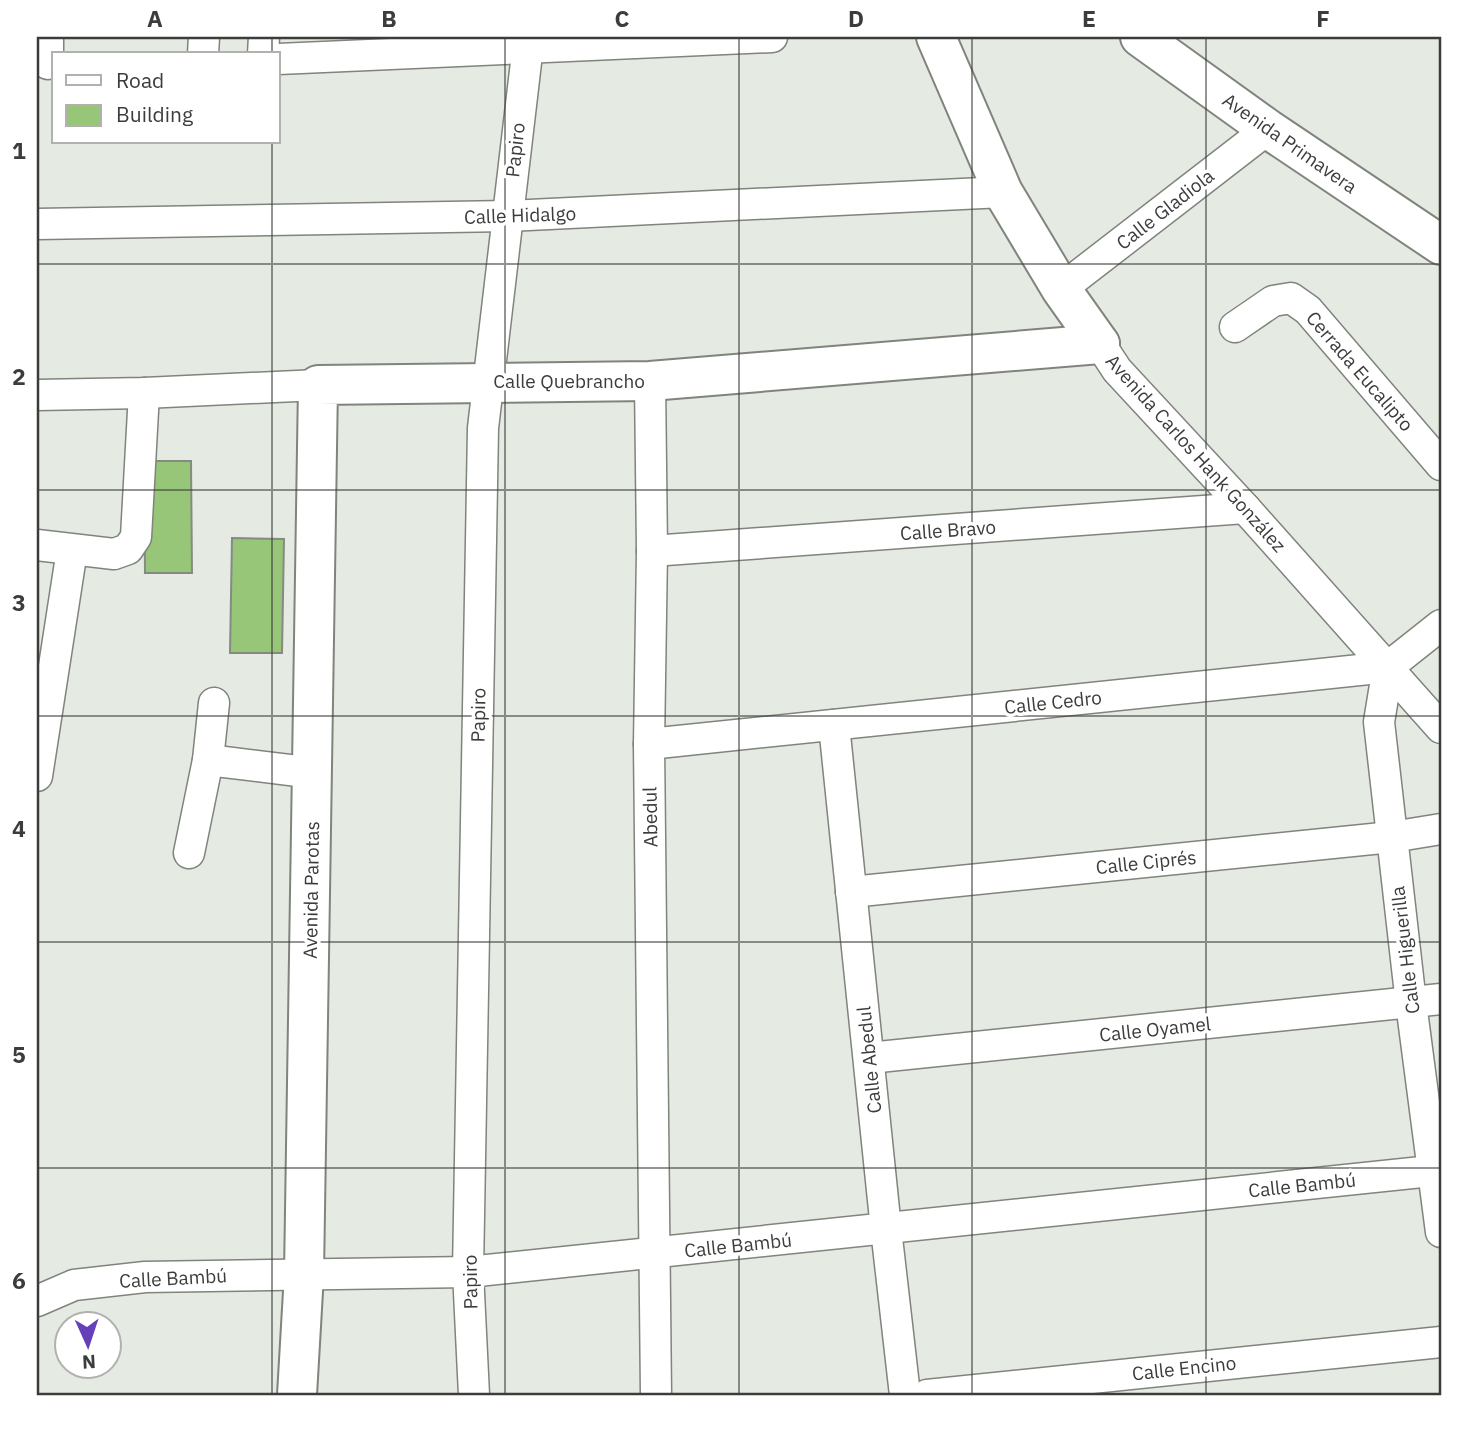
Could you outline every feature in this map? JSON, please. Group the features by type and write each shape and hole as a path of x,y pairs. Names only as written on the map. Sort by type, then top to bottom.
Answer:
{"street":[{"path":"280,59 527,42 772,37"},
{"name":"Avenida Carlos Hank González","path":"936,37 1003,192 1061,289 1117,370 1245,508 1441,728"},
{"name":"Avenida Primavera","path":"1140,37 1268,130 1441,245"},
{"name":"Papiro","path":"474,1395 468,1272 483,442 527,42"},
{"name":"Calle Gladiola","path":"1061,289 1268,130"},
{"name":"Calle Hidalgo","path":"37,224 508,216 1003,192"},
{"name":"Cerrada Eucalipto","path":"1235,327 1273,301 1292,298 1308,310 1441,465"},
{"name":"Calle Quebrancho","path":"37,395 318,385 650,381 1100,344"},
{"name":"Abedul","path":"650,381 652,551 649,744 656,1395"},
{"name":"Avenida Parotas","path":"297,1395 304,1274 314,773 318,385"},
{"path":"37,545 114,554 128,549 136,537 144,393"},
{"name":"Calle Bravo","path":"652,551 1245,508"},
{"path":"37,776 72,550"},
{"path":"1388,667 1441,625"},
{"name":"Calle Cedro","path":"649,744 1388,667"},
{"name":"Calle Higuerilla","path":"1388,667 1379,722 1411,1003 1438,1170 1441,1232"},
{"path":"189,853 208,760 214,703"},
{"name":"Calle Abedul","path":"834,725 905,1395"},
{"path":"208,760 314,773"},
{"name":"Calle Ciprés","path":"851,892 1392,837 1441,829"},
{"name":"Calle Oyamel","path":"869,1058 1441,999"},
{"name":"Calle Bambú","path":"37,1301 74,1285 145,1277 468,1272 1438,1170"},
{"name":"Calle Encino","path":"927,1395 1441,1342"}],"building":[{"path":"144,461 191,461 192,573 145,573"},
{"path":"232,538 284,539 282,653 230,653"}]}
